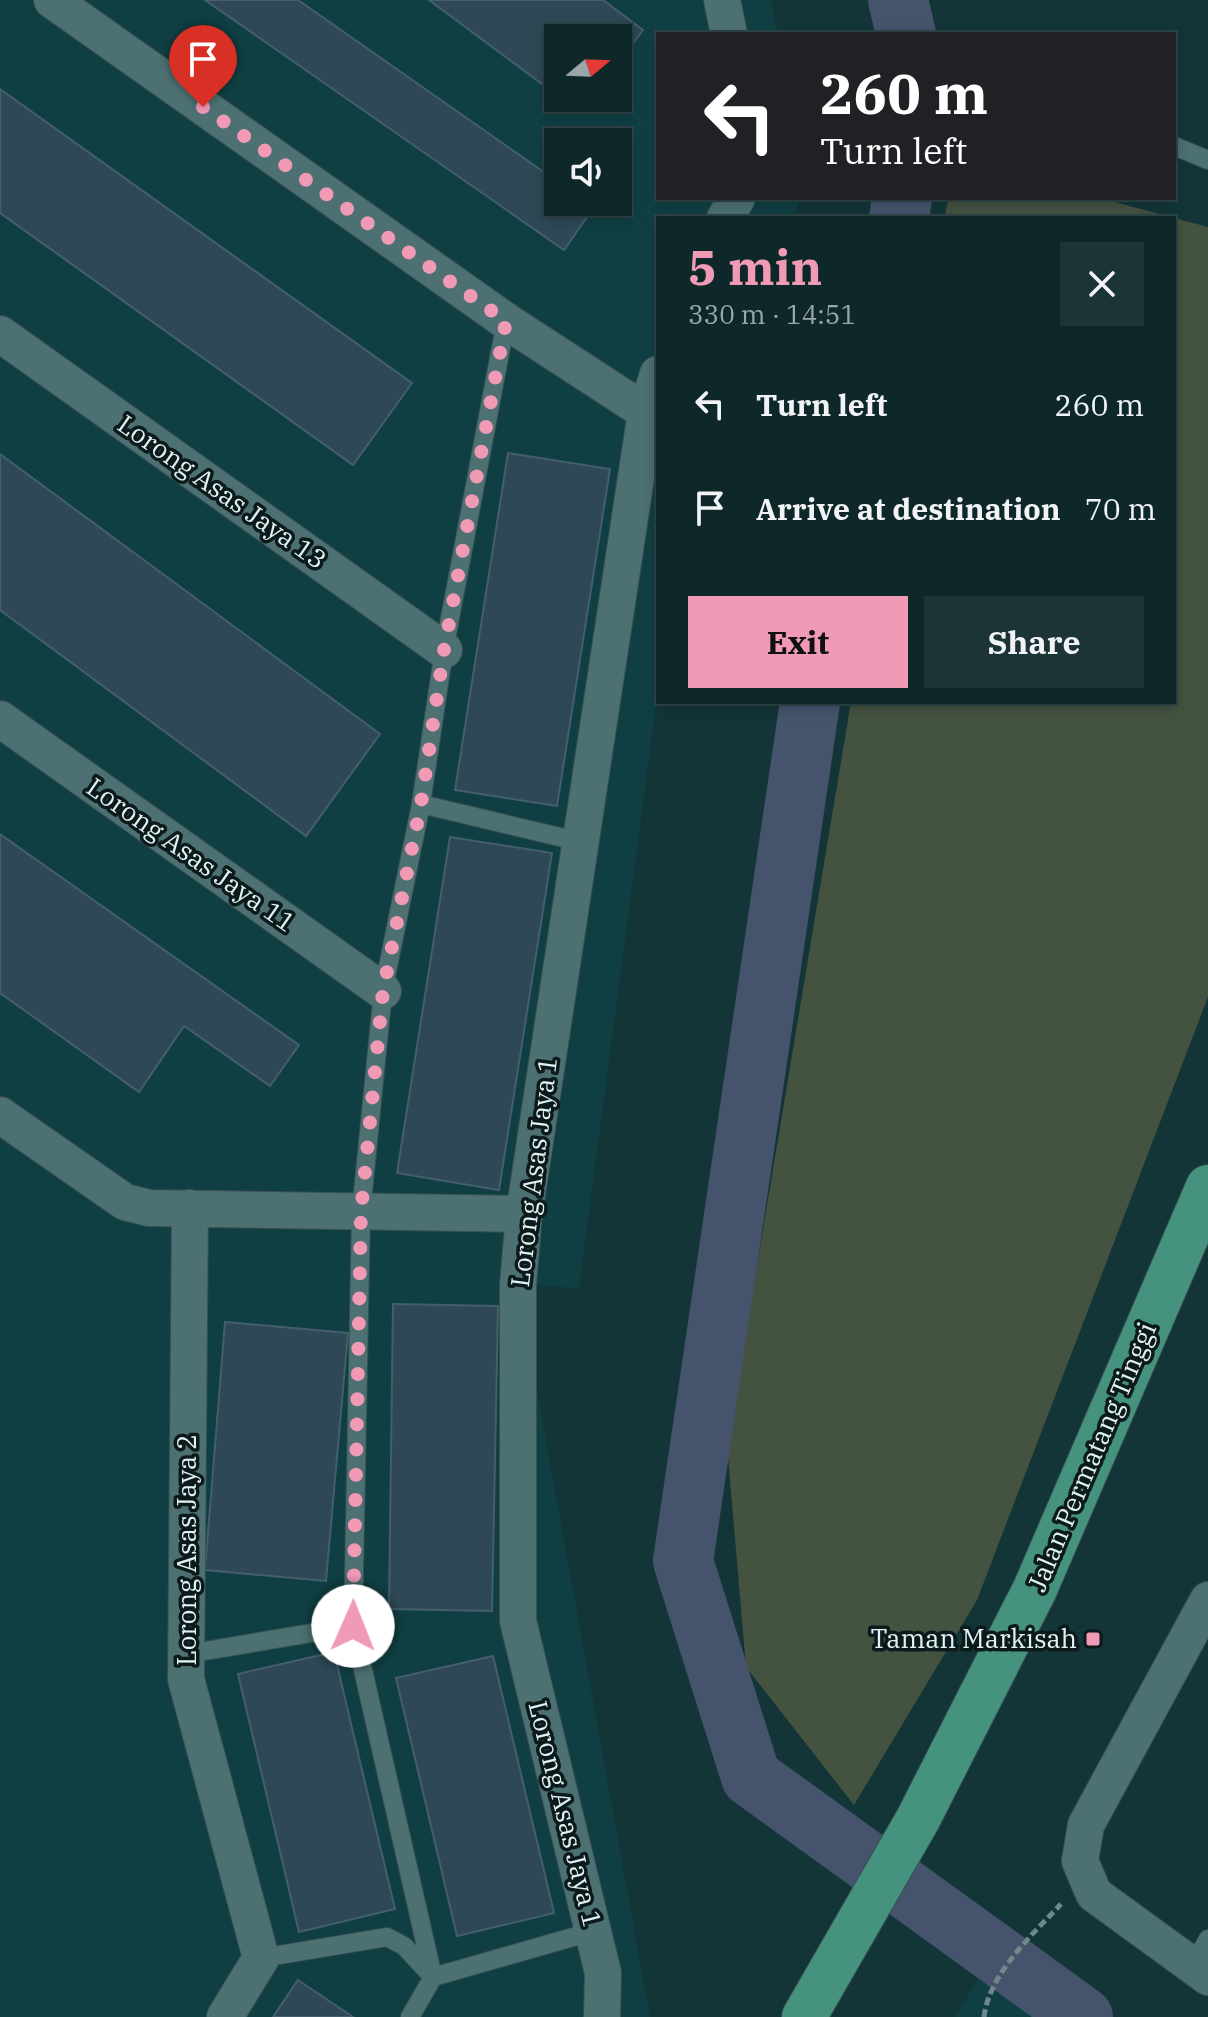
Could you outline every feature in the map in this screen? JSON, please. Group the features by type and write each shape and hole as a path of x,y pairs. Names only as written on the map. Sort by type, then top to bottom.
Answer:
{"highway":[{"name":"Jalan Permatang Tinggi","path":"804,2017 918,1819 1035,1589 1197,1247 1208,1187"}],"street":[{"path":"52,0 506,321 646,412"},
{"path":"722,0 729,32"},
{"name":"Lorong Asas Jaya 13","path":"0,334 444,650"},
{"name":"Lorong Asas Jaya 1","path":"602,2017 603,1973 518,1621 518,1285 524,1214 646,412 656,380"},
{"name":"Lorong Asas Jaya 11","path":"0,719 383,991"},
{"path":"0,1115 125,1202 149,1208 524,1214"},
{"name":"Lorong Asas Jaya 2","path":"190,1208 186,1679 261,1958"},
{"path":"1203,1961 1094,1894 1080,1861 1086,1825 1208,1600"},
{"path":"225,2017 261,1958"}],"lane":[{"path":"1176,147 1208,160"},
{"path":"410,2017 433,1977 353,1626 361,1212 383,991 421,804 444,650 506,321"},
{"path":"421,804 581,842"},
{"path":"187,1654 353,1626"},
{"path":"433,1977 594,1931"},
{"path":"261,1958 387,1937 404,1946 433,1977"}],"path":[{"path":"984,2017 986,1998 1028,1939 1087,1876"}],"shaded area":[{"path":"0,0 771,0 778,32 656,32 656,200 800,200 793,216 656,216 656,704 579,1288 518,1285 650,2017 0,2017"},
{"path":"993,1954 1081,2017 955,2017"}],"green space":[{"path":"948,200 1107,200 1167,216 944,216"},
{"path":"1176,218 1208,227 1208,997 977,1600 854,1805 746,1667 727,1445 851,704 1176,704"}],"building":[{"path":"205,0 298,0 544,172 544,216 588,216 564,250"},
{"path":"429,0 603,0 643,30 632,45 632,24 544,24 544,86"},
{"path":"0,89 412,383 353,465 0,213"},
{"path":"508,453 610,469 557,806 455,790"},
{"path":"0,454 380,734 306,836 0,610"},
{"path":"0,834 299,1045 270,1086 184,1026 139,1092 0,993"},
{"path":"450,837 552,853 499,1190 397,1173"},
{"path":"393,1304 498,1306 492,1611 389,1609"},
{"path":"225,1322 348,1333 326,1581 205,1570"},
{"path":"334,1652 395,1909 299,1932 238,1674"},
{"path":"493,1656 554,1913 457,1936 396,1678"},
{"path":"298,1980 353,2017 273,2017"}],"waterway":[{"path":"898,0 906,32"},
{"path":"899,216 902,200"},
{"path":"810,704 683,1561 751,1777 1083,2017"}],"place":[{"name":"Taman Markisah","path":"1093,1639"}],"route":[{"path":"203,107 506,321 444,650 421,804 383,991 361,1212 353,1626"}]}
